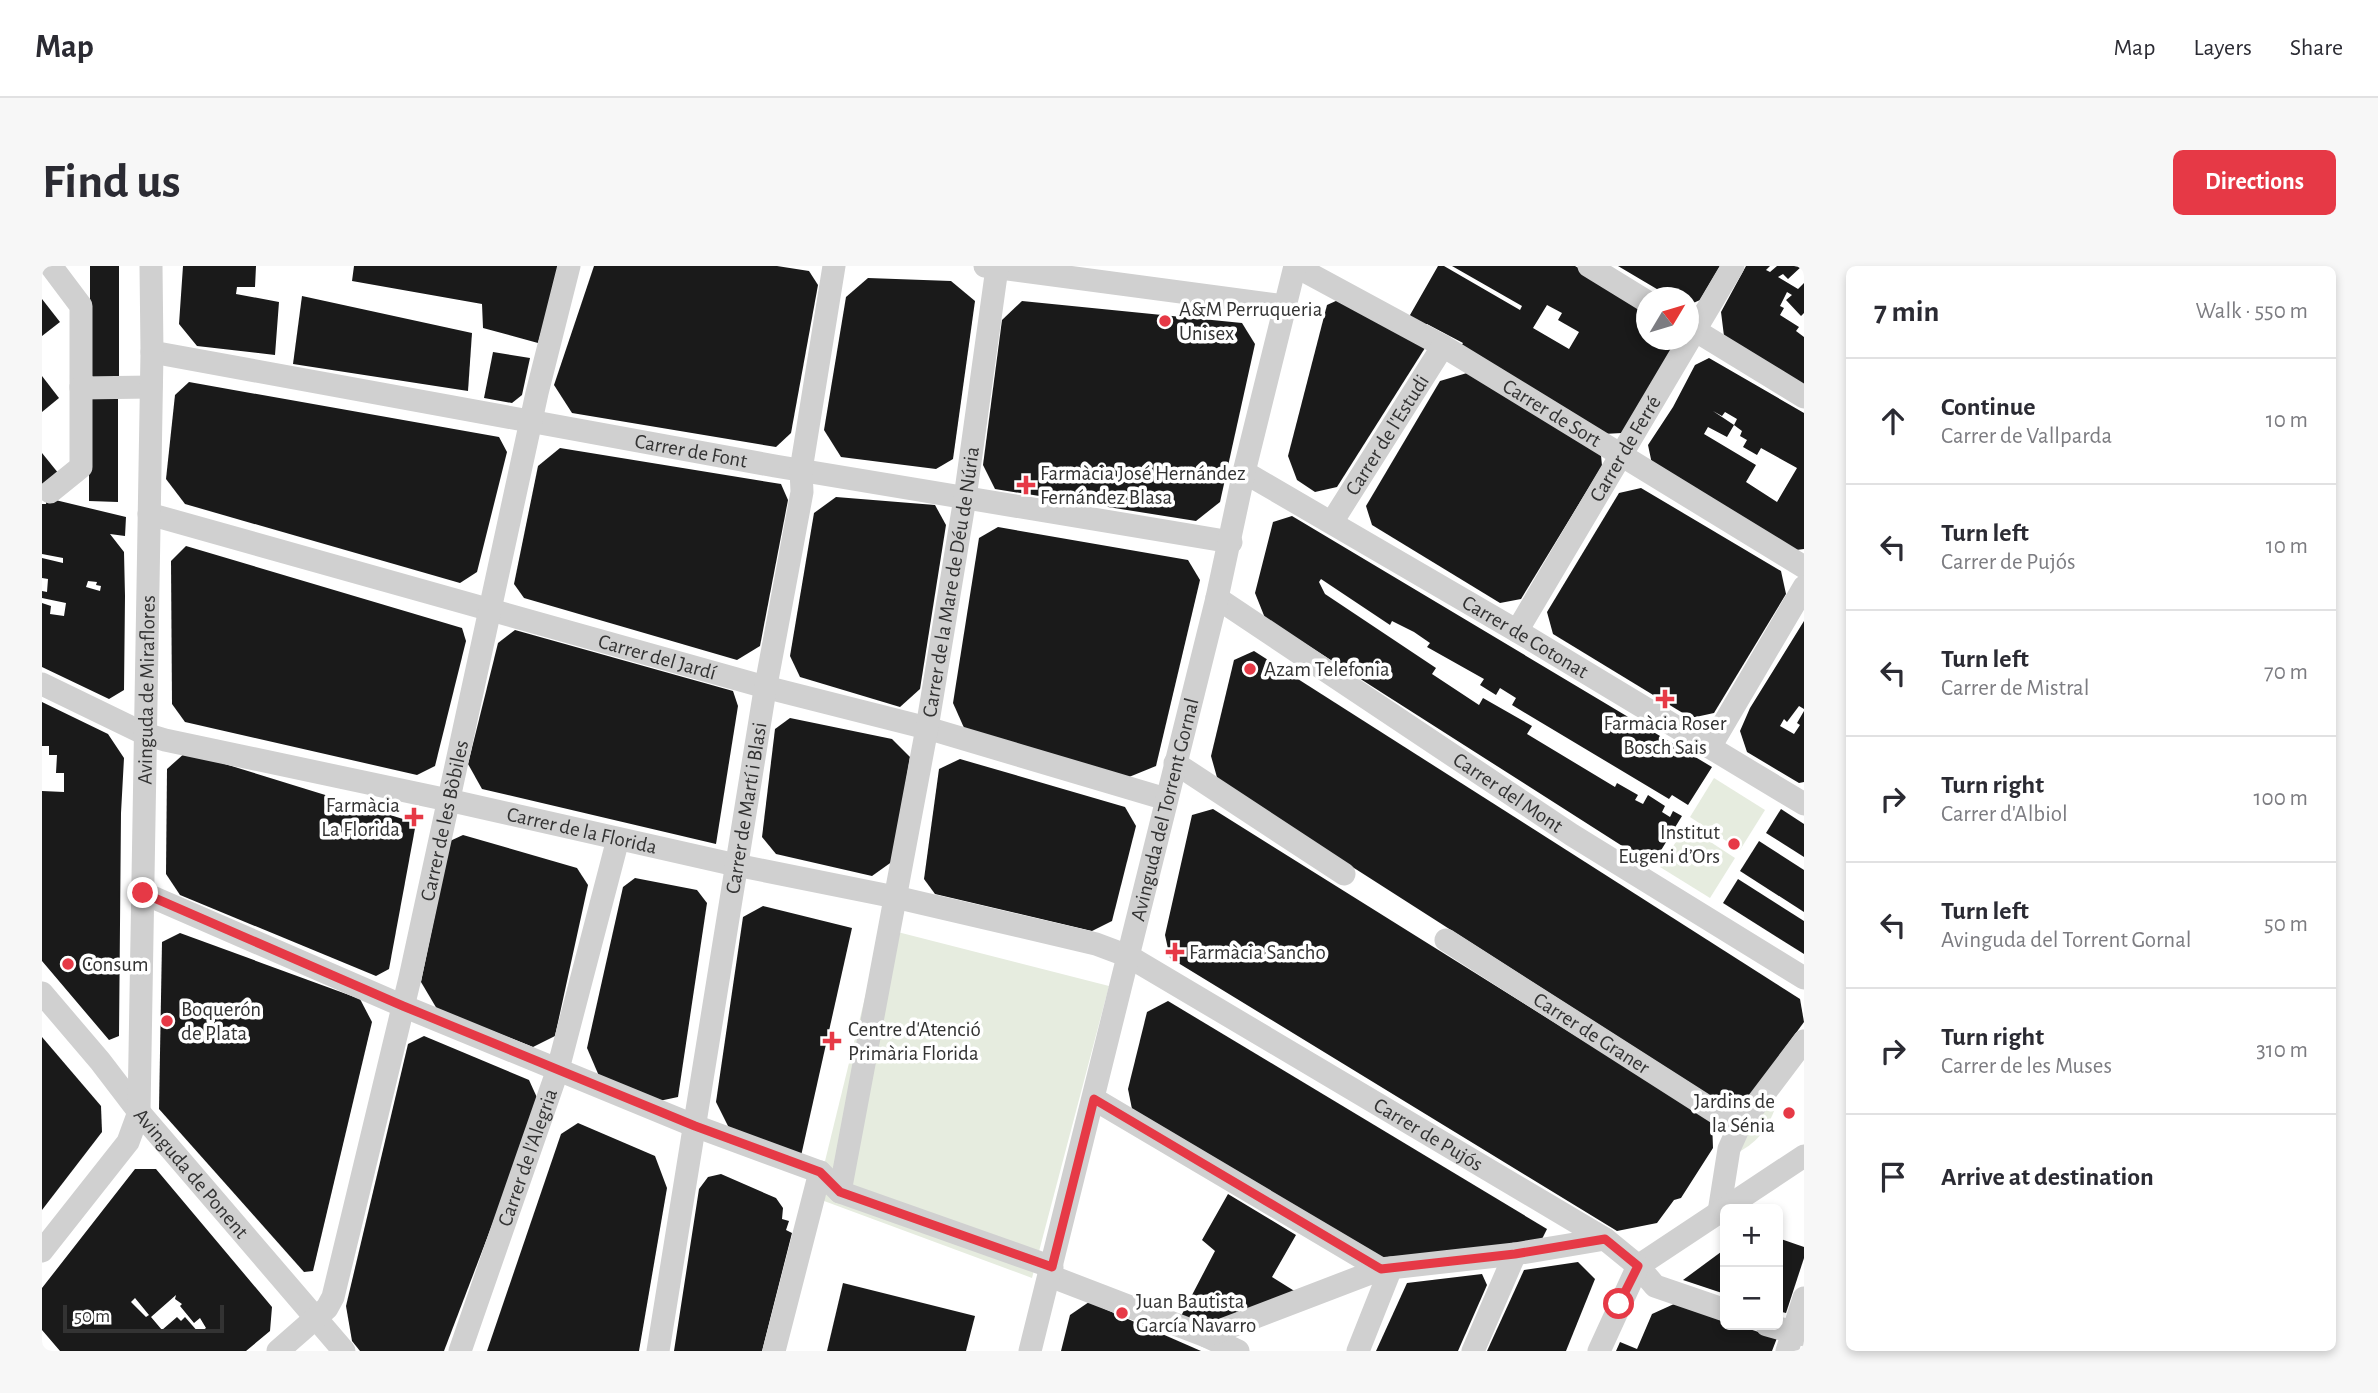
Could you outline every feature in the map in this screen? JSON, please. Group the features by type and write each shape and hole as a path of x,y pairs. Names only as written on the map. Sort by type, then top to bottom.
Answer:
{"street":[{"path":"50,492 80,467 81,387 81,306 51,266"},
{"name":"Avinguda de Miraflores","path":"139,1112 152,352 151,266"},
{"name":"Carrer de les Bòbiles","path":"278,1351 316,1319 333,1297 403,1006 531,421 569,266"},
{"name":"Carrer de Martí i Blasi","path":"658,1351 765,687 802,492 801,470 834,266"},
{"name":"Avinguda del Torrent Gornal","path":"1030,1351 1231,541 1244,472 1295,266"},
{"name":"Carrer de Sort","path":"1295,266 1443,346 1804,567"},
{"path":"1589,266 1636,294"},
{"name":"Carrer de Ferré","path":"1699,317 1733,266"},
{"path":"991,267 1285,306"},
{"name":"Carrer de la Mare de Déu de Núria","path":"840,1192 927,728 965,498 991,267"},
{"path":"1699,332 1804,397"},
{"name":"Carrer de l'Estudi","path":"1332,522 1443,346"},
{"name":"Carrer de Ferré","path":"1517,631 1680,350"},
{"name":"Carrer de Font","path":"152,352 801,470 1231,541"},
{"path":"81,387 151,387"},
{"name":"Carrer de Cotonat","path":"1244,472 1517,631 1804,804"},
{"name":"Carrer del Jardí","path":"149,514 765,687 927,728 1166,799"},
{"path":"1710,747 1804,587"},
{"name":"Carrer del Mont","path":"1217,598 1572,835 1804,978"},
{"name":"Carrer de la Florida","path":"42,684 145,734 736,865 895,897 1096,944 1128,956"},
{"path":"1175,763 1344,874"},
{"name":"Carrer de l'Alegria","path":"460,1351 558,1069 618,839"},
{"path":"143,893 403,1006 695,1126 820,1172 840,1192 1051,1272 1238,1351"},
{"name":"Carrer de Graner","path":"1446,940 1739,1127"},
{"name":"Carrer de Pujós","path":"1128,956 1605,1239 1638,1266 1655,1286 1720,1308"},
{"name":"Avinguda de Ponent","path":"42,993 139,1112 344,1351"},
{"path":"1719,1212 1729,1149 1739,1127 1804,1041"},
{"path":"1094,1099 1386,1269"},
{"path":"42,1251 128,1142 139,1112"},
{"path":"1599,1351 1638,1266 1804,1156"},
{"path":"774,1351 820,1172"},
{"path":"1206,1336 1386,1269 1515,1254 1605,1239"},
{"path":"1473,1351 1515,1254"},
{"path":"1358,1351 1386,1269"},
{"path":"1777,1330 1795,1339 1804,1298"}],"shaded area":[{"path":"1714,778 1765,810 1740,850 1690,817"},
{"path":"1686,826 1735,858 1710,898 1660,867"},
{"path":"882,928 1109,986 1032,1278 816,1198"},
{"path":"1769,1099 1777,1103 1767,1126 1758,1138 1737,1153 1738,1145"}],"building":[{"path":"90,266 119,266 119,379 90,378"},
{"path":"183,266 256,266 255,287 237,287 236,294 279,302 275,355 197,346 179,324"},
{"path":"354,266 560,266 538,343 483,328 482,304 352,281"},
{"path":"594,266 777,266 809,271 818,285 791,433 776,447 572,413 554,385"},
{"path":"1438,266 1444,266 1520,310 1522,306 1452,266 1575,266 1636,301 1636,350 1672,350 1622,433 1603,434 1460,348 1463,343 1427,324 1421,326 1412,321 1410,315","holes":["1547,305 1562,313 1558,320 1579,332 1569,349 1533,328"]},
{"path":"1618,266 1720,266 1699,300 1699,287 1653,287"},
{"path":"1746,266 1770,266 1766,270 1770,272 1777,266 1802,266 1788,279 1783,274 1778,277 1798,289 1804,283 1804,313 1801,316 1786,300 1792,295 1787,292 1780,306 1784,308 1780,315 1799,327 1796,331 1804,337 1804,386 1724,336 1721,312"},
{"path":"868,278 951,281 975,301 953,459 936,469 841,457 824,430 846,297"},
{"path":"302,296 472,333 468,391 293,364"},
{"path":"42,299 60,322 42,336"},
{"path":"1338,300 1425,348 1337,487 1315,492 1297,480 1288,456 1327,305"},
{"path":"1022,301 1242,323 1255,344 1220,502 1196,521 995,489 983,465 1002,320"},
{"path":"493,352 530,358 522,395 512,403 484,398"},
{"path":"1709,358 1804,413 1804,549 1796,550 1652,464 1648,445 1673,407 1695,365","holes":["1713,411 1722,416 1725,412 1737,419 1734,425","1734,425 1742,431 1740,436 1747,440 1743,447 1757,455 1761,448 1797,468 1777,502 1746,482 1756,465 1704,434 1708,427 1727,437"]},
{"path":"1467,373 1601,455 1602,466 1521,599 1500,603 1372,525 1366,506 1440,381"},
{"path":"42,376 59,398 42,412"},
{"path":"189,382 499,437 507,452 477,572 460,583 185,504 166,479 175,395"},
{"path":"89,397 118,397 118,502 89,501"},
{"path":"560,448 781,484 788,500 760,646 737,660 524,598 514,584 538,466"},
{"path":"42,453 59,474 42,487"},
{"path":"1641,488 1781,571 1786,594 1714,713 1691,718 1553,634 1547,612 1619,493"},
{"path":"836,497 935,505 946,525 920,689 900,707 800,677 790,656 814,513"},
{"path":"47,498 126,517 125,536 110,534 124,552 125,596 124,690 109,699 42,667 42,603 51,606 50,614 64,616 66,603 42,598 42,591 47,592 48,579 42,578 42,558 63,563 63,558 42,554 42,504 46,504","holes":["88,581 97,582 96,585 101,586 100,591 86,587"]},
{"path":"1292,516 1712,767 1688,805 1672,795 1669,799 1512,705 1516,698 1500,688 1496,695 1480,685 1484,679 1427,647 1430,643 1414,632 1392,621 1390,625 1321,579 1319,582 1325,594 1436,668 1432,674 1479,705 1483,698 1532,726 1527,734 1615,787 1617,783 1638,795 1635,800 1643,804 1648,795 1665,806 1662,812 1670,817 1673,811 1682,816 1652,865 1265,618 1255,593 1273,522"},
{"path":"998,527 1188,560 1200,580 1156,766 1129,777 965,730 953,703 979,538"},
{"path":"186,546 462,628 466,641 435,766 417,775 185,722 172,704 171,561"},
{"path":"1804,621 1804,709 1799,706 1787,722 1784,719 1780,726 1794,734 1804,711 1804,782 1799,783 1747,752 1740,731 1750,708"},
{"path":"515,630 733,691 738,706 716,844 482,789 468,764 498,643"},
{"path":"1254,651 1800,999 1804,1022 1747,1100 1723,1104 1218,781 1211,756 1234,660"},
{"path":"42,702 108,734 124,758 119,1036 109,1040 42,961 42,791 64,792 64,773 56,773 57,755 49,755 49,746 42,746"},
{"path":"790,718 892,739 910,757 893,861 872,876 776,854 762,837 775,729"},
{"path":"186,752 416,823 389,969 376,976 180,895 166,874 167,769"},
{"path":"960,759 1125,807 1136,826 1112,921 1092,931 935,894 924,879 939,769"},
{"path":"1213,809 1712,1121 1713,1148 1681,1198 1674,1200 1657,1223 1617,1231 1170,958 1165,935 1192,815"},
{"path":"1781,809 1804,824 1804,857 1766,833"},
{"path":"463,835 577,868 588,885 555,1036 533,1047 437,1009 421,982 450,841"},
{"path":"1759,841 1804,870 1804,912 1740,871"},
{"path":"635,878 697,890 707,903 678,1097 659,1101 599,1076 587,1048 623,887"},
{"path":"1738,879 1804,921 1804,954 1723,903"},
{"path":"763,906 852,928 801,1156 729,1128 716,1102 743,917"},
{"path":"180,933 360,999 372,1022 313,1271 304,1272 159,1109 162,942"},
{"path":"1168,1001 1547,1229 1540,1243 1381,1261 1132,1109 1128,1089 1147,1012"},
{"path":"424,1036 529,1080 539,1102 444,1351 360,1351 352,1341 346,1306 408,1044"},
{"path":"42,1037 101,1106 102,1132 42,1210"},
{"path":"578,1123 655,1156 667,1188 639,1351 487,1351 561,1134"},
{"path":"135,1169 156,1169 272,1307 270,1331 246,1351 60,1351 42,1330 42,1288","holes":["176,1295 175,1299 182,1304 180,1306 194,1323 200,1318 206,1328 199,1333 185,1317 181,1321 177,1317 162,1330 151,1317","135,1298 149,1315 146,1317 131,1302"]},
{"path":"721,1174 776,1198 783,1208 782,1219 789,1221 786,1230 792,1233 762,1351 674,1351 699,1189 708,1177"},
{"path":"1228,1194 1296,1235 1272,1277 1296,1292 1232,1325 1180,1318 1215,1251 1202,1240"},
{"path":"1783,1240 1804,1247 1804,1258 1786,1313 1783,1312"},
{"path":"1720,1253 1720,1292 1683,1280"},
{"path":"1578,1262 1595,1279 1566,1351 1487,1351 1524,1270"},
{"path":"1482,1274 1487,1285 1458,1351 1376,1351 1407,1283"},
{"path":"843,1283 975,1316 966,1351 827,1351"},
{"path":"1089,1302 1201,1351 1061,1351 1070,1315"},
{"path":"1674,1304 1720,1319 1720,1330 1752,1330 1777,1338 1772,1351 1616,1351 1620,1342 1637,1349 1652,1314"}],"place":[{"name":"A&M Perruqueria Unisex","path":"1165,321"},
{"name":"Farmàcia José Hernández Fernández Blasa","path":"1026,485"},
{"name":"Azam Telefonia","path":"1250,669"},
{"name":"Farmàcia Roser Bosch Sais","path":"1665,699"},
{"name":"Farmàcia La Florida","path":"414,817"},
{"name":"Institut Eugeni d’Ors","path":"1734,844"},
{"name":"Farmàcia Sancho","path":"1175,952"},
{"name":"Consum","path":"68,964"},
{"name":"Boquerón de Plata","path":"167,1021"},
{"name":"Centre d'Atenció Primària Florida","path":"832,1041"},
{"name":"Jardins de la Sénia","path":"1789,1113"},
{"name":"Juan Bautista García Navarro","path":"1122,1313"}],"route":[{"path":"143,893 403,1006 695,1126 820,1172 840,1192 1052,1267 1094,1099 1373,1267 1381,1269 1515,1254 1605,1239 1638,1266 1619,1304"}]}
